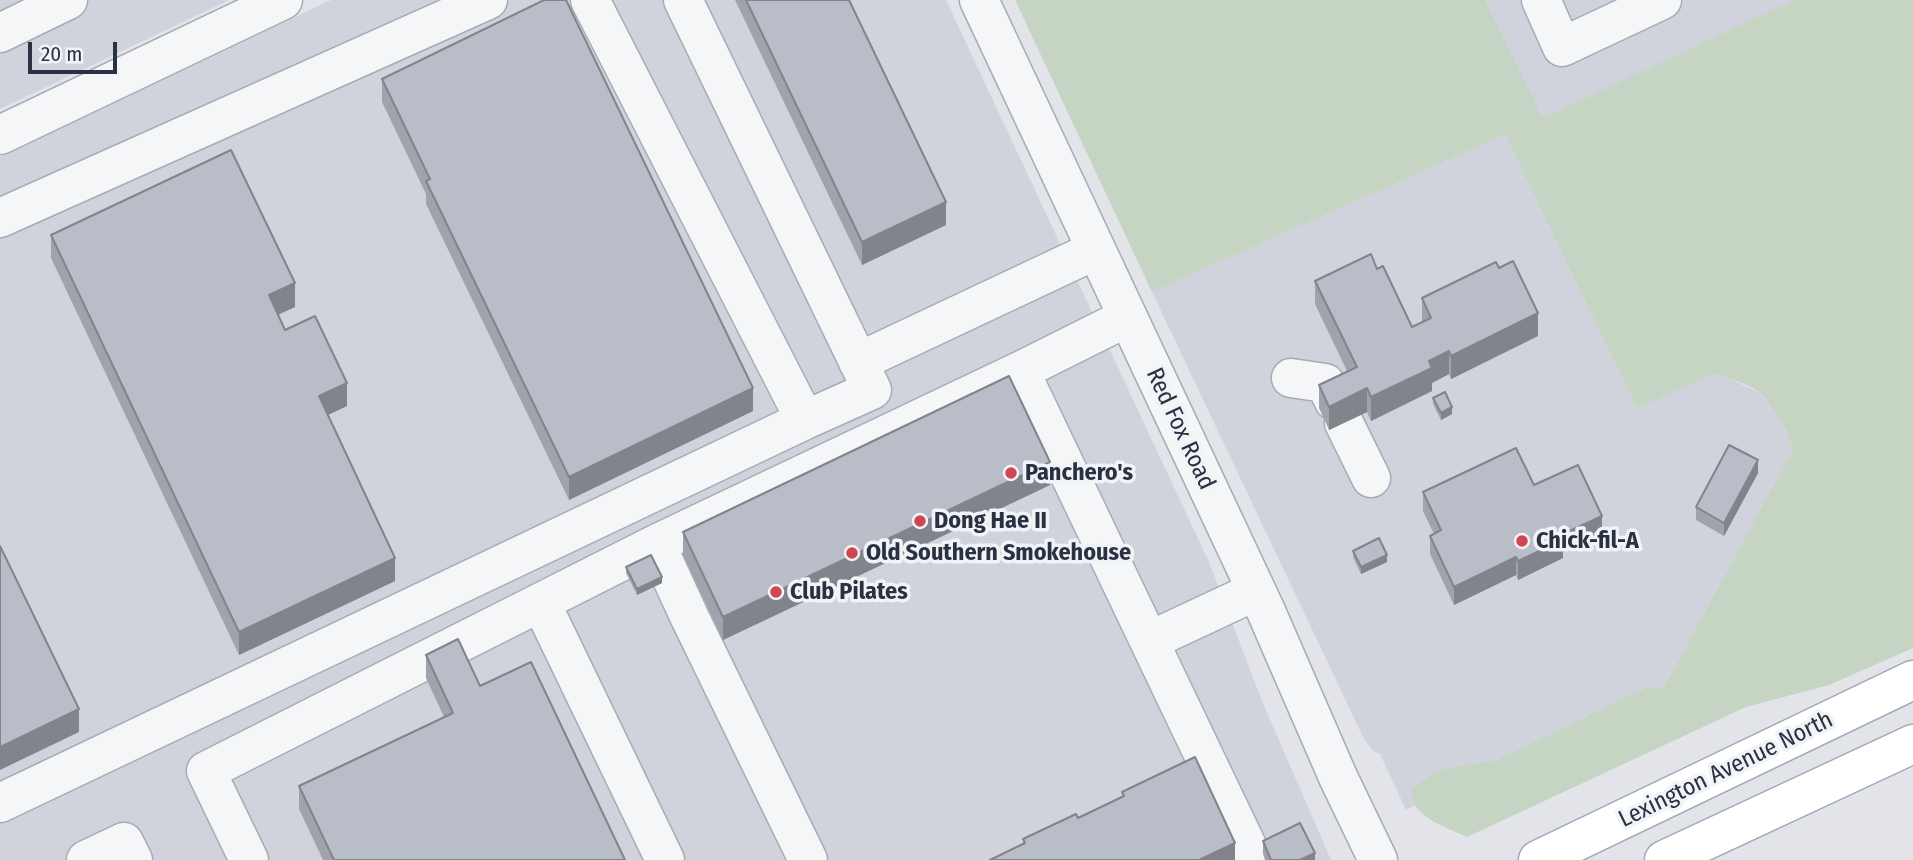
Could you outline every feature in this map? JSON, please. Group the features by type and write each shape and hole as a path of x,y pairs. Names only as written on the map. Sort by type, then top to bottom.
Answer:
{"main road":[{"name":"Lexington Avenue North","path":"1538,860 1913,680"},
{"path":"1664,860 1913,744"}],"street":[{"path":"0,33 68,0"},
{"path":"0,135 283,0"},
{"path":"0,218 488,0"},
{"path":"590,0 805,420"},
{"path":"0,803 872,390 683,0"},
{"name":"Red Fox Road","path":"979,0 1256,591 1338,777 1378,860"},
{"path":"1541,0 1562,47 1662,0"},
{"path":"858,362 1096,250"},
{"path":"249,860 206,771 656,544 1128,317"},
{"path":"1020,371 1247,854"},
{"path":"1291,378 1325,383 1371,478"},
{"path":"656,544 808,860"},
{"path":"1149,641 1256,591"},
{"path":"541,603 665,860"},
{"path":"86,860 124,842 133,860"}],"shaded area":[{"path":"0,0 229,0 0,109"},
{"path":"331,0 946,0 1209,562 1262,701 1331,860 0,860 0,157"},
{"path":"1485,0 1816,0 1543,119"},
{"path":"1505,135 1637,409 1712,374 1726,377 1760,393 1777,414 1793,450 1664,687 1649,686 1496,760 1451,767 1412,801 1415,805 1406,810 1380,754 1373,751 1364,739 1152,292"}],"green space":[{"path":"1015,0 1485,0 1543,118 1794,0 1913,0 1913,648 1829,685 1746,707 1467,837 1431,820 1416,807 1411,790 1434,773 1451,767 1496,760 1649,686 1664,687 1791,453 1791,444 1785,428 1759,392 1713,374 1637,409 1505,135 1152,292"}],"building":[{"path":"544,0 566,0 753,388 569,477 426,181 430,179 382,79"},
{"path":"746,0 849,0 946,202 862,242"},
{"path":"231,150 295,283 269,295 285,330 315,316 347,383 319,396 395,558 239,632 51,235"},
{"path":"1371,254 1377,269 1383,266 1412,327 1431,318 1422,298 1496,262 1499,268 1513,261 1538,313 1451,356 1449,351 1429,361 1432,368 1371,397 1367,388 1329,407 1319,385 1357,367 1315,281"},
{"path":"1009,376 1050,462 723,617 683,532"},
{"path":"1445,392 1452,407 1441,413 1433,398"},
{"path":"1729,445 1758,460 1724,523 1696,507"},
{"path":"1516,448 1534,485 1578,465 1602,516 1561,535 1563,540 1518,561 1516,557 1454,587 1430,536 1441,530 1423,492"},
{"path":"1379,538 1387,555 1361,567 1353,551"},
{"path":"0,546 79,709 0,747"},
{"path":"651,555 662,577 637,589 626,567"},
{"path":"458,639 480,686 531,662 625,860 334,860 299,786 453,713 426,655"},
{"path":"1195,757 1235,843 1199,860 990,860 1025,843 1023,839 1076,814 1078,818 1124,796 1122,792"},
{"path":"1300,823 1315,853 1300,860 1271,860 1263,841"}],"place":[{"name":"Panchero's","path":"1011,473"},
{"name":"Dong Hae II","path":"920,521"},
{"name":"Chick-fil-A","path":"1522,541"},
{"name":"Old Southern Smokehouse","path":"852,553"},
{"name":"Club Pilates","path":"776,592"}]}
